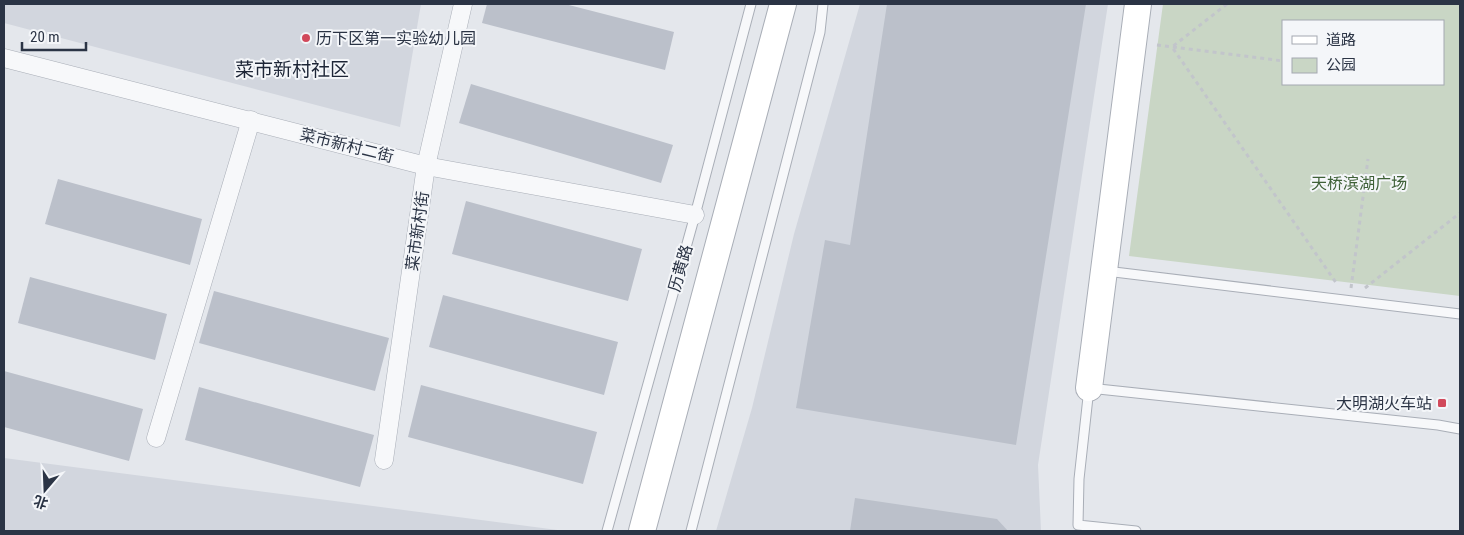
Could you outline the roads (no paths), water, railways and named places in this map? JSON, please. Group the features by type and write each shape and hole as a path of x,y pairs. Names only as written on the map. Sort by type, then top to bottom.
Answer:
{"street":[{"name":"菜市新村街","path":"384,460 426,166 463,4"},
{"name":"历黄路","path":"642,531 783,4"},
{"path":"1089,388 1138,4"},
{"name":"菜市新村二街","path":"4,58 426,166 695,215"},
{"path":"156,438 251,120"}],"lane":[{"name":"历黄路","path":"607,531 695,215 751,4"},
{"path":"691,531 820,32 823,4"},
{"path":"1104,271 1460,314"},
{"path":"1136,531 1078,525 1079,479 1089,388 1438,425 1460,429"}],"place":[{"name":"历下区第一实验幼儿园","path":"306,38"},
{"name":"大明湖火车站","path":"1442,403"}],"district":[{"name":"菜市新村社区","path":"292,69"}],"park label":[{"name":"天桥滨湖广场","path":"1359,183"}]}
